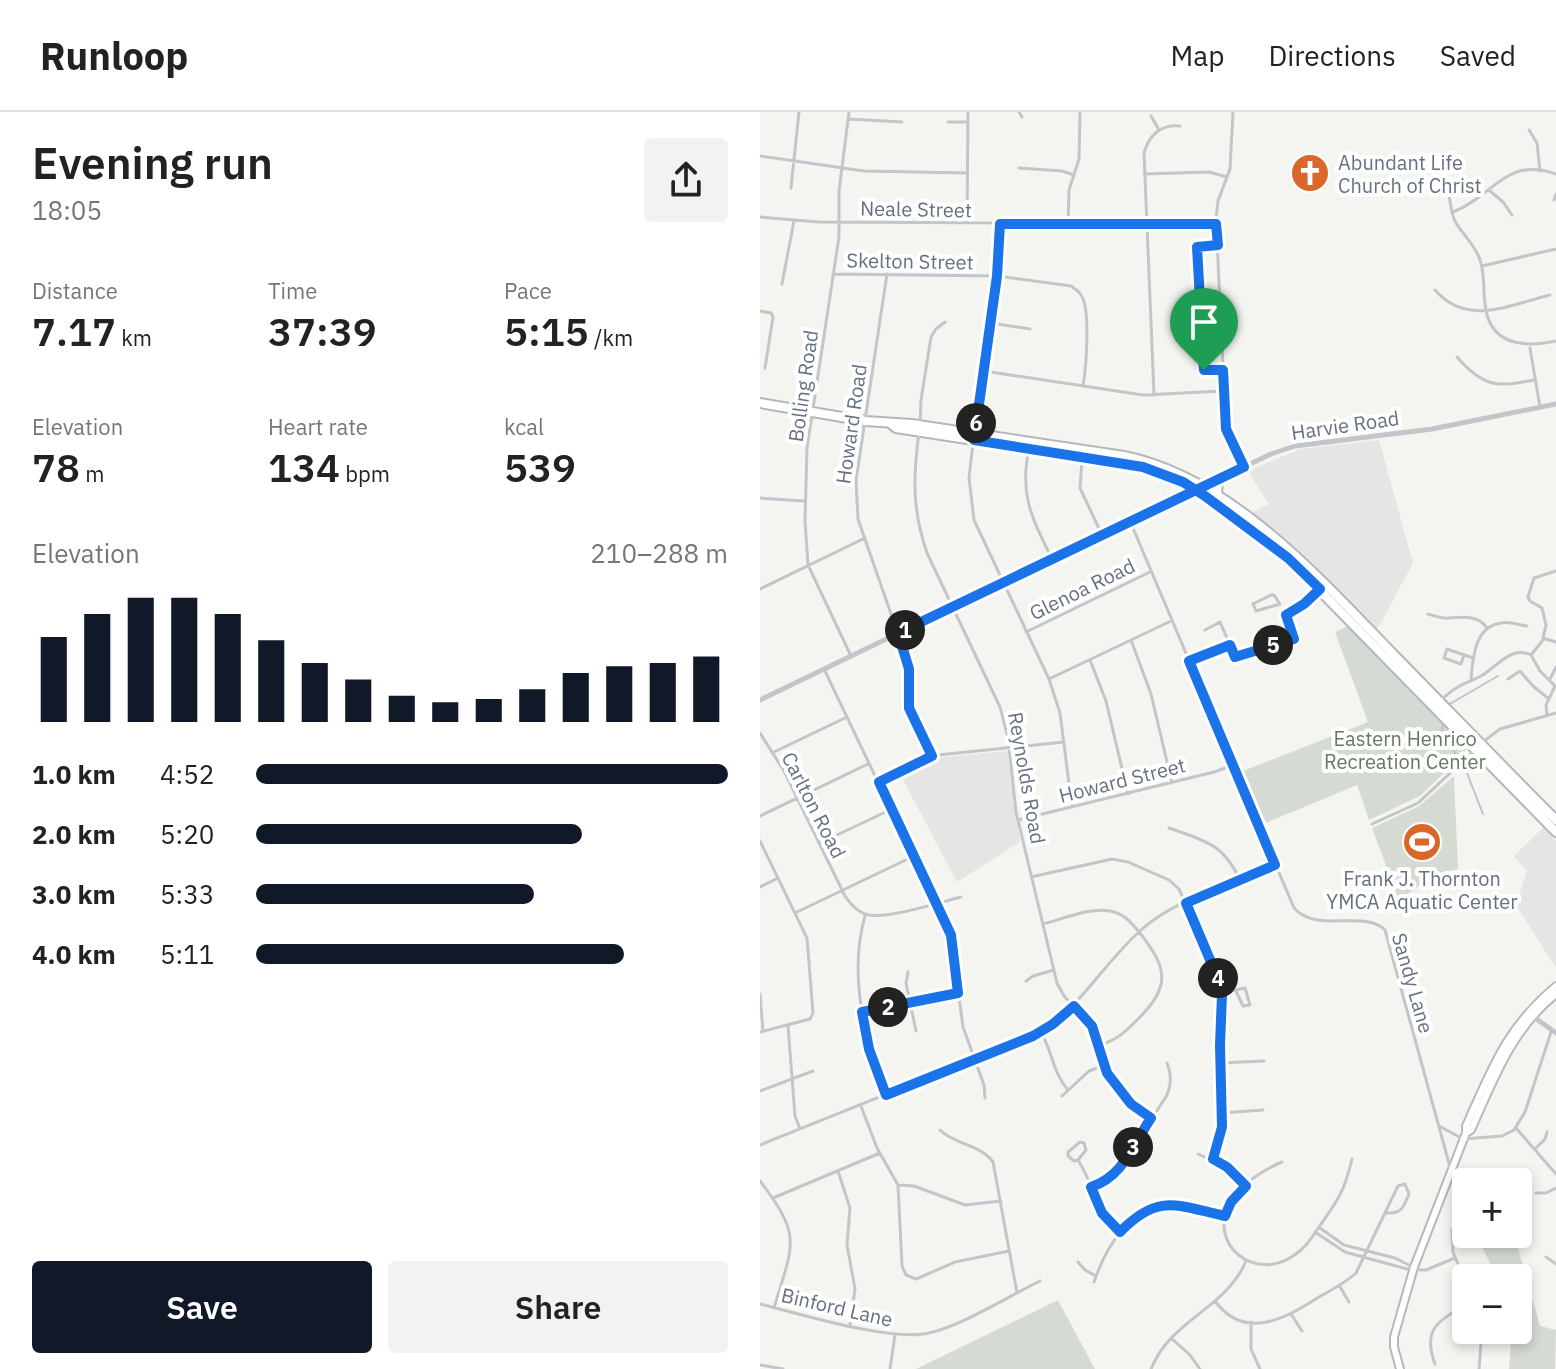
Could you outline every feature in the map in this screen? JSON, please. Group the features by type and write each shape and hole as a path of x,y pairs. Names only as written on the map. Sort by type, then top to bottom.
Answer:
{"main road":[{"path":"761,405 894,426 897,422 920,429 1083,453 1158,471 1217,496 1302,561 1440,701 1556,832"},
{"path":"1217,496 1218,479"},
{"path":"1200,488 1279,551 1320,589 1556,820"},
{"path":"1400,1369 1394,1337 1414,1267 1465,1136 1471,1130 1507,1049 1530,1014 1556,986"},
{"path":"1530,1014 1556,994"}],"street":[{"path":"791,188 799,112"},
{"name":"Bolling Road","path":"849,112 833,274 806,464 805,501 808,565 851,656"},
{"path":"967,223 968,112"},
{"path":"1019,112 1022,117"},
{"path":"1068,225 1069,190 1079,159 1080,112"},
{"path":"1233,112 1231,163 1218,201 1216,224 1226,429 1244,467"},
{"path":"1151,116 1159,130"},
{"path":"848,119 902,122"},
{"path":"948,122 968,122"},
{"path":"1154,395 1145,224 1145,147 1159,130 1172,125 1180,126"},
{"path":"1529,130 1537,143 1540,171"},
{"path":"760,156 841,169 968,173"},
{"path":"1019,168 1062,171 1074,175"},
{"path":"1452,212 1475,202 1515,171 1556,174"},
{"path":"1144,174 1209,172 1227,177"},
{"path":"1448,187 1454,220 1475,248 1482,266 1486,310 1493,327 1512,342 1530,346 1556,341"},
{"path":"1489,190 1512,215"},
{"path":"1554,200 1556,194"},
{"name":"Neale Street","path":"760,217 839,222 1216,224"},
{"path":"782,284 794,221"},
{"path":"1000,224 997,276 974,437 969,499 982,541 1049,679 1060,713 1072,807"},
{"path":"1218,245 1197,247 1204,369 1223,370"},
{"path":"1482,266 1556,249"},
{"name":"Skelton Street","path":"833,274 997,276 1071,286 1084,301 1083,386"},
{"name":"Howard Road","path":"887,274 856,480 856,505 909,669 909,708 932,756"},
{"path":"1435,290 1450,304 1461,309 1486,310 1550,295"},
{"path":"760,311 771,313 773,317 765,368"},
{"name":"Reynolds Road","path":"945,322 931,337 913,476 914,503 927,553 1000,707 1009,748 1018,820 1054,970 1064,996 1092,1026 1107,1073 1131,1104 1151,1118"},
{"path":"991,323 1030,329"},
{"path":"1530,346 1540,407"},
{"path":"1457,357 1470,372 1490,384 1507,385 1534,380"},
{"path":"984,371 1154,395 1224,391"},
{"name":"Harvie Road","path":"760,700 1285,449 1310,442 1432,429 1556,404"},
{"path":"1029,445 1025,498 1052,559"},
{"path":"1083,453 1080,488 1102,535"},
{"path":"760,498 805,501"},
{"name":"Sandy Lane","path":"1130,521 1291,903 1300,915 1318,920 1375,924 1385,930 1451,1171"},
{"path":"760,589 865,538"},
{"path":"1531,655 1542,645 1546,622 1542,608 1530,601 1529,594 1534,578 1556,571"},
{"name":"Glenoa Road","path":"1026,632 1150,572"},
{"path":"1286,615 1320,589"},
{"path":"1205,630 1220,622 1235,657 1294,639 1286,615 1280,604 1273,594 1253,605 1257,612 1280,604"},
{"path":"1428,614 1447,619 1457,615 1481,620 1487,628"},
{"path":"1049,679 1171,621"},
{"path":"1471,679 1475,646 1487,628 1502,622 1527,626"},
{"path":"1543,638 1556,642"},
{"path":"1131,640 1151,694 1172,783"},
{"path":"1189,661 1230,645"},
{"path":"1464,655 1461,664 1444,658 1447,649 1473,658"},
{"path":"1440,701 1459,684 1480,676 1505,657 1520,651 1531,655 1540,671 1555,686 1546,707 1547,715"},
{"path":"1090,660 1106,701 1128,794"},
{"path":"1550,679 1556,667"},
{"path":"824,669 953,938 963,1027 984,1085 985,1098"},
{"path":"1508,679 1518,671 1549,699"},
{"path":"1372,824 1418,803 1500,729 1556,713"},
{"path":"772,753 847,717"},
{"name":"Carlton Road","path":"760,733 798,798 842,890 852,906 866,915"},
{"path":"879,782 932,756 1064,742"},
{"path":"760,816 870,763"},
{"name":"Howard Street","path":"1018,820 1172,783 1232,765"},
{"path":"820,843 892,809"},
{"path":"1169,828 1217,847 1231,861 1240,880"},
{"path":"760,841 808,945 813,1013 810,1019 762,1032 760,994"},
{"path":"795,913 914,856"},
{"path":"1031,877 1102,860 1119,860 1169,880 1179,889 1222,993 1222,1113 1220,1138 1213,1159"},
{"path":"760,1145 1041,1032 1074,1006 1139,932 1159,916 1275,865"},
{"path":"760,887 778,878"},
{"path":"886,1095 869,1049 862,1012 859,959 866,915 884,915 961,897"},
{"path":"1043,924 1105,910 1123,916 1156,953 1161,966 1159,994 1124,1034 1099,1045"},
{"path":"1026,981 1054,970"},
{"path":"908,972 906,983 916,1031"},
{"path":"1222,993 1245,988 1250,1005 1243,1006 1236,991"},
{"path":"862,1012 958,993"},
{"path":"1439,1126 1465,1136 1502,1136 1516,1128 1525,1112 1554,1032 1530,1014"},
{"path":"788,1025 795,1116 800,1129"},
{"path":"1041,1032 1051,1052 1058,1078 1068,1090"},
{"path":"1220,1063 1264,1061"},
{"path":"1091,1187 1108,1180 1118,1171 1171,1086 1167,1063"},
{"path":"1062,1096 1089,1071 1105,1065"},
{"path":"760,1091 813,1071"},
{"path":"861,1106 898,1185 903,1271 910,1278 920,1278 949,1264 1009,1251"},
{"path":"1222,1113 1263,1110"},
{"path":"1516,1128 1556,1174"},
{"path":"940,1130 989,1157 995,1170 1017,1293"},
{"path":"1536,1148 1547,1132"},
{"path":"1080,1142 1084,1143 1086,1150 1078,1160 1074,1161 1068,1152 1080,1142"},
{"path":"773,1198 881,1153"},
{"path":"1198,1154 1227,1167 1246,1186"},
{"path":"1282,1162 1264,1170 1246,1186 1231,1202 1225,1216 1229,1243 1246,1261 1266,1266 1284,1262 1299,1252 1341,1197 1352,1159"},
{"path":"1078,1160 1102,1213 1120,1232"},
{"path":"838,1171 850,1205 847,1245 855,1289 850,1325"},
{"path":"760,1181 786,1218 791,1243 774,1308"},
{"path":"1215,1301 1229,1316 1251,1322 1270,1323 1291,1314 1356,1273 1398,1186 1405,1184 1409,1194 1403,1210 1385,1213"},
{"path":"898,1185 914,1186 965,1205 1001,1201"},
{"path":"1536,1193 1546,1193 1556,1188"},
{"path":"1094,1282 1120,1232 1143,1212 1162,1204 1183,1204 1225,1216"},
{"path":"1319,1227 1344,1245 1395,1258 1426,1270 1455,1258"},
{"path":"1452,1230 1452,1248"},
{"path":"1315,1232 1345,1252 1407,1269 1414,1267"},
{"path":"1452,1248 1458,1264"},
{"path":"1546,1257 1556,1264"},
{"path":"1151,1369 1155,1358 1182,1326 1231,1288 1246,1261"},
{"path":"1078,1262 1096,1276"},
{"name":"Binford Lane","path":"760,1304 895,1335 917,1335 934,1332 1040,1281"},
{"path":"1339,1285 1349,1302"},
{"path":"1291,1314 1302,1331"},
{"path":"1435,1364 1430,1344 1432,1331 1452,1314"},
{"path":"1251,1322 1251,1349 1260,1369"},
{"path":"890,1369 895,1335"},
{"path":"1171,1338 1200,1369"},
{"path":"1479,1369 1481,1344"},
{"path":"760,1365 783,1369"}],"shaded area":[{"path":"1379,440 1413,563 1377,630 1313,564 1250,514 1269,504 1248,471 1300,449"},
{"path":"1007,751 1020,842 957,882 901,776 935,758"},
{"path":"1543,828 1556,841 1556,968 1516,905 1527,871 1514,856"}],"green space":[{"name":"Eastern Henrico Recreation Center","path":"1350,625 1466,747 1465,753 1420,796 1369,820 1357,785 1261,825 1238,773 1368,722 1335,632"},
{"name":"Eastern Henrico Recreation Center","path":"1454,776 1458,869 1434,875 1399,900 1372,828 1419,806"},
{"path":"1483,1248 1518,1248 1522,1264 1490,1264"},
{"path":"1532,1298 1540,1326 1556,1330 1555,1369 1509,1369 1511,1344 1532,1344"},
{"path":"1058,1300 1095,1369 916,1369"}],"waterway":[{"path":"1448,705 1498,676"},
{"path":"1443,723 1442,729 1457,757"},
{"path":"1465,768 1483,814"}],"place":[{"name":"Abundant Life Church of Christ","path":"1310,173"},
{"name":"Frank J. Thornton YMCA Aquatic Center","path":"1422,842"}],"route":[{"path":"1204,370 1197,247 1218,245 1216,224 1000,224 997,276 974,440 1127,464 1168,474 1183,482 1196,490 1205,496 1279,551 1320,589 1286,615 1294,639 1235,657 1230,645 1189,661 1275,865 1186,903 1222,995 1222,1127 1213,1159 1234,1172 1246,1186 1228,1206 1225,1216 1183,1204 1162,1204 1143,1212 1120,1232 1102,1213 1091,1187 1108,1180 1118,1171 1151,1118 1131,1104 1107,1073 1092,1026 1074,1006 1033,1036 886,1095 869,1049 862,1012 958,993 955,948 951,935 879,782 932,756 909,708 909,669 898,633 1151,511 1196,490 1244,467 1226,429 1223,370 1204,370"}]}
